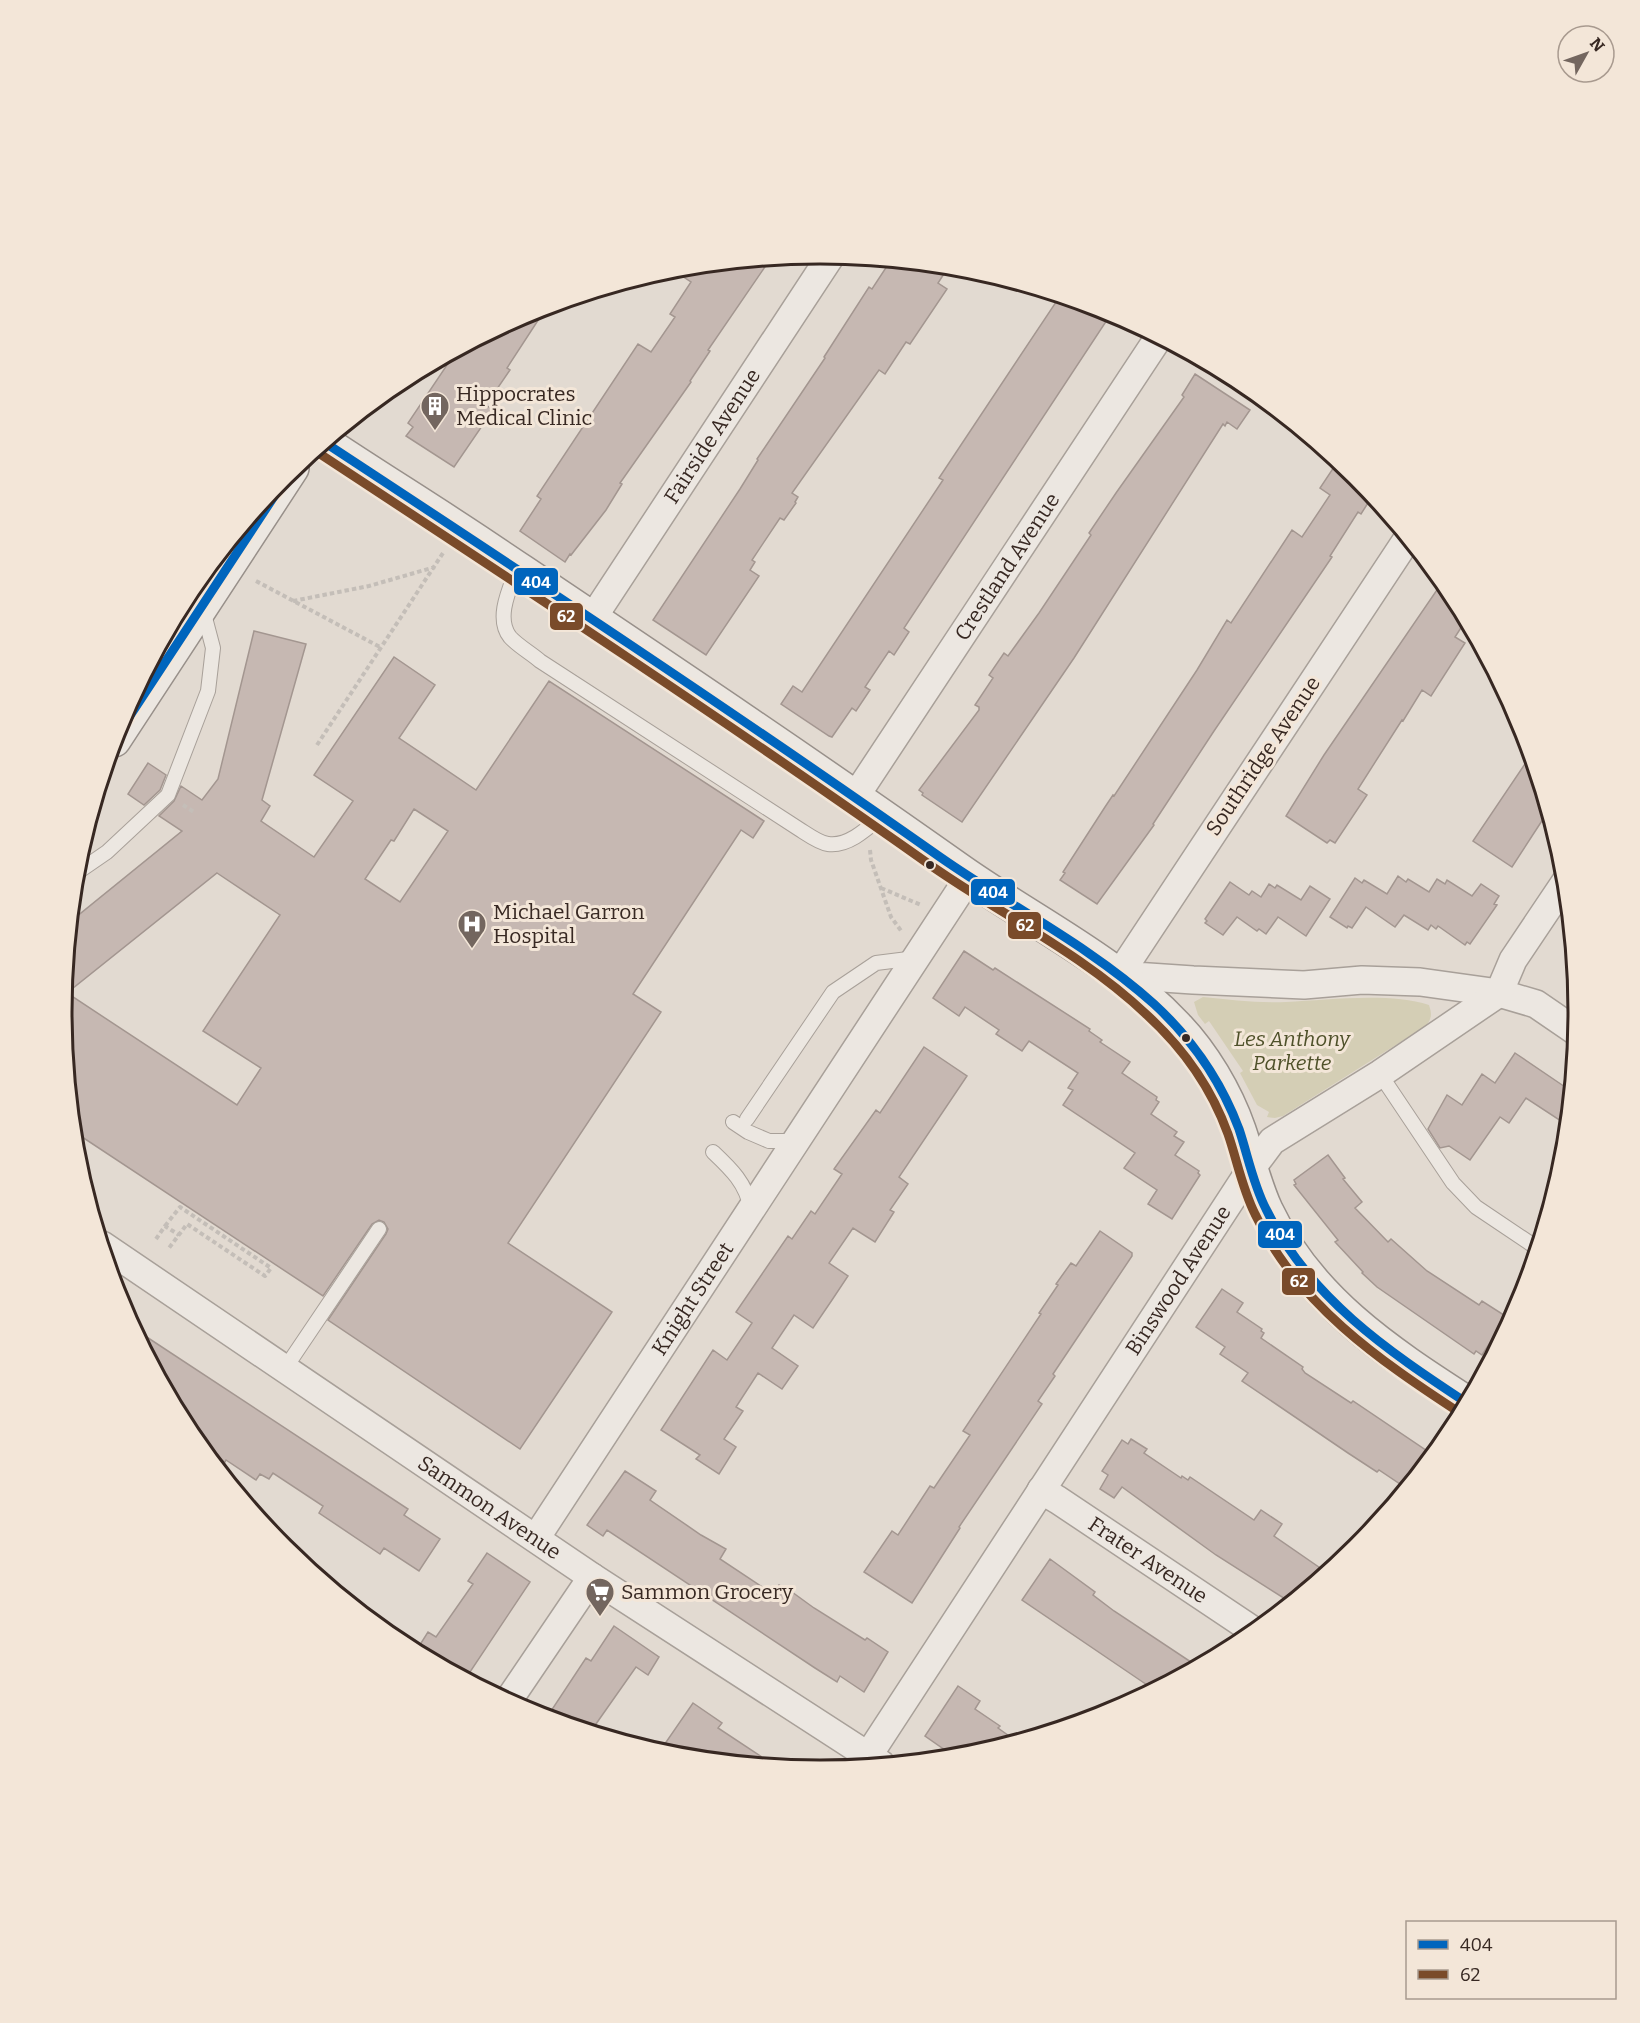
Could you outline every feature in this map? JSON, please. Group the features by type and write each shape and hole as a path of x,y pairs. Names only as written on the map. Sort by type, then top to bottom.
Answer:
{"street":[{"name":"Fairside Avenue","path":"592,619 825,264"},
{"name":"Crestland Avenue","path":"855,797 1155,343"},
{"path":"330,446 855,797 876,829 969,877 1119,975 1176,1025 1196,1051 1228,1102 1263,1204 1276,1231 1303,1270 1334,1306 1415,1370 1460,1399"},
{"path":"141,700 263,513"},
{"name":"Southridge Avenue","path":"1119,975 1404,545"},
{"name":"Knight Street","path":"536,1538 796,1141 910,948 969,877"},
{"path":"1499,993 1513,960 1558,892"},
{"path":"1119,975 1193,981 1304,985 1362,980 1420,982 1499,993 1536,1005 1567,1026"},
{"name":"Binswood Avenue","path":"877,1757 1041,1490 1251,1169 1272,1141 1380,1074 1499,993"},
{"name":"Sammon Avenue","path":"112,1252 592,1577 872,1758"},
{"name":"Frater Avenue","path":"1041,1490 1246,1626"},
{"path":"513,1693 592,1577"}],"lane":[{"path":"517,569 507,595 504,620 510,636 540,661 799,829 827,844 840,843 876,829"},
{"path":"86,866 107,852 168,795 208,691 213,648 202,606"},
{"path":"796,1141 769,1141 740,1121 833,992 876,963 910,948"},
{"path":"1380,1074 1453,1183 1476,1208 1531,1244"},
{"path":"713,1152 737,1174 748,1196 751,1209"},
{"path":"284,1370 379,1229"}],"path":[{"path":"317,745 380,646 444,553"},
{"path":"293,601 369,586 435,567"},
{"path":"256,581 380,646"},
{"path":"876,829 871,860 891,917 910,948"},
{"path":"880,888 927,908"},
{"path":"156,1239 180,1207 186,1208 271,1268 265,1276 187,1224 170,1248"},
{"path":"165,1226 179,1235"}],"green space":[{"name":"Les Anthony Parkette","path":"1203,997 1276,1002 1358,998 1396,999 1429,1005 1431,1016 1426,1026 1283,1116 1275,1118 1267,1117 1269,1112 1257,1105 1240,1073 1243,1071 1209,1021 1205,1024 1198,1015 1194,1002"}],"building":[{"path":"766,266 708,350 710,351 691,382 620,483 622,484 606,510 565,562 520,531 541,499 537,496 638,344 651,352 675,317 670,314 691,282 683,277"},
{"path":"887,267 944,274 938,283 947,289 910,344 906,342 885,374 879,370 792,493 798,497 796,503 784,520 780,518 752,560 755,562 750,570 759,576 706,655 653,620 869,287 872,289"},
{"path":"1056,302 1107,320 904,628 909,632 894,655 889,651 865,687 870,690 856,711 852,708 832,737 829,736 781,704 793,686 802,692 943,480 939,478"},
{"path":"540,318 507,368 510,370 486,405 493,410 454,467 406,436 413,427 408,423 449,363"},
{"path":"1195,374 1250,410 1237,429 1227,422 1225,426 1223,424 1074,658 962,822 922,795 923,793 919,790 979,710 979,707 975,705 993,678 989,675 1004,653 1008,656 1039,613 1091,535 1089,533 1184,397 1182,395"},
{"path":"1333,468 1368,503 1361,514 1358,512 1330,556 1332,557 1214,731 1154,825 1097,904 1060,880 1065,873 1063,872 1197,670 1227,620 1231,623 1292,530 1302,537 1330,495 1320,488"},
{"path":"1437,589 1461,627 1455,637 1465,643 1431,696 1422,690 1402,720 1358,789 1367,795 1335,843 1330,840 1327,843 1286,816 1324,755"},
{"name":"Michael Garron Hospital","path":"254,631 306,644 262,800 270,806 261,821 314,857 353,801 314,775 394,657 435,685 399,738 476,790 549,681 764,821 753,838 741,830 633,994 661,1012 508,1243 612,1312 520,1449 328,1320 386,1234 388,1229 384,1222 379,1220 372,1224 323,1296 83,1137 74,1060 73,997 237,1105 261,1068 203,1031 280,915 217,873 73,988 78,916 182,831 159,816 174,801 181,786 202,800 218,779","holes":["414,809 448,831 400,902 365,879 391,840 394,841"]},
{"path":"148,763 166,775 160,790 144,805 128,794"},
{"path":"1525,764 1543,819 1512,867 1473,841"},
{"path":"1398,876 1406,882 1408,879 1429,892 1437,879 1445,884 1447,880 1472,896 1481,884 1499,896 1494,904 1497,905 1470,944 1467,942 1465,945 1438,926 1436,929 1431,925 1428,930 1404,915 1395,927 1366,907 1352,928 1348,926 1347,928 1330,917 1355,878 1362,883 1364,880 1387,894"},
{"path":"1230,882 1249,895 1252,891 1261,897 1269,884 1275,888 1277,885 1301,900 1310,886 1330,899 1306,936 1278,917 1266,934 1259,929 1257,931 1237,917 1223,935 1205,923 1207,921 1205,919"},
{"path":"964,951 993,970 995,968 1090,1029 1089,1031 1102,1040 1100,1042 1130,1062 1122,1073 1157,1097 1156,1100 1159,1102 1151,1114 1177,1132 1174,1136 1184,1142 1175,1155 1199,1171 1200,1175 1172,1219 1148,1204 1157,1190 1124,1168 1135,1153 1063,1105 1073,1090 1068,1088 1078,1073 1029,1041 1022,1051 996,1034 999,1030 965,1007 959,1016 933,998"},
{"path":"924,1047 967,1076 899,1177 908,1184 890,1210 894,1212 875,1242 853,1228 829,1263 848,1276 832,1300 813,1328 794,1315 772,1348 798,1366 782,1389 758,1373 736,1407 743,1411 724,1439 736,1447 719,1474 696,1459 700,1455 661,1430 713,1350 727,1360 752,1323 736,1312 788,1236 792,1239 811,1211 815,1214 842,1174 834,1169 876,1110 880,1113"},
{"path":"1515,1053 1564,1086 1560,1120 1526,1098 1509,1123 1500,1117 1470,1160 1449,1146 1440,1148 1428,1129 1447,1095 1462,1105 1482,1074 1495,1083"},
{"path":"1328,1155 1345,1178 1343,1179 1362,1202 1355,1208 1388,1242 1391,1239 1427,1271 1479,1305 1482,1301 1503,1315 1482,1355 1476,1351 1474,1354 1377,1287 1335,1242 1338,1240 1294,1185 1296,1184 1294,1180"},
{"path":"1100,1231 1132,1253 1132,1256 1053,1374 1055,1376 1038,1401 1042,1404 959,1527 912,1603 864,1572 892,1531 898,1535 930,1486 934,1488 970,1435 963,1431 1041,1314 1039,1313 1058,1285 1056,1284 1071,1263 1076,1266"},
{"path":"1222,1289 1243,1303 1237,1312 1262,1329 1264,1333 1261,1338 1303,1367 1305,1373 1351,1403 1353,1401 1425,1450 1399,1484 1379,1470 1377,1472 1242,1381 1248,1373 1220,1354 1225,1347 1196,1327"},
{"path":"147,1337 408,1509 404,1515 440,1539 419,1571 384,1548 380,1554 319,1513 323,1506 273,1473 269,1479 260,1474 256,1480 226,1460 225,1462 198,1427"},
{"path":"1131,1439 1147,1449 1144,1453 1181,1478 1182,1476 1188,1480 1190,1477 1254,1520 1261,1510 1282,1524 1274,1536 1320,1568 1284,1598 1216,1555 1122,1487 1114,1498 1100,1489 1108,1475 1102,1471 1122,1440 1128,1444"},
{"path":"625,1471 656,1491 650,1500 726,1549 720,1559 773,1594 779,1585 785,1587 814,1608 888,1652 864,1692 840,1676 837,1682 607,1530 603,1536 587,1525"},
{"path":"487,1553 530,1582 470,1672 421,1643 428,1632 436,1637 473,1584 468,1581"},
{"path":"1050,1559 1095,1592 1093,1595 1114,1611 1190,1661 1146,1684 1022,1600"},
{"path":"614,1626 659,1657 648,1675 636,1667 595,1725 552,1710 586,1658 591,1661"},
{"path":"958,1686 980,1701 975,1709 1000,1726 998,1728 1008,1735 943,1749 925,1736"},
{"path":"693,1703 722,1723 718,1728 762,1757 722,1753 665,1743"}],"transit line":[{"name":"404","path":"330,446 634,647 967,875 1077,945 1154,1004 1193,1046 1214,1078 1239,1129 1261,1199 1283,1240 1304,1269 1353,1320 1408,1363 1460,1398"},
{"name":"62","path":"321,455 550,605 933,867 1043,937 1123,993 1160,1028 1195,1069 1213,1100 1228,1134 1250,1204 1293,1276 1343,1327 1400,1372 1454,1409"},
{"name":"404","path":"141,700 264,512"}],"place":[{"name":"Hippocrates Medical Clinic","path":"435,432"},
{"name":"Michael Garron Hospital","path":"472,950"},
{"name":"Sammon Grocery","path":"600,1618"}]}
